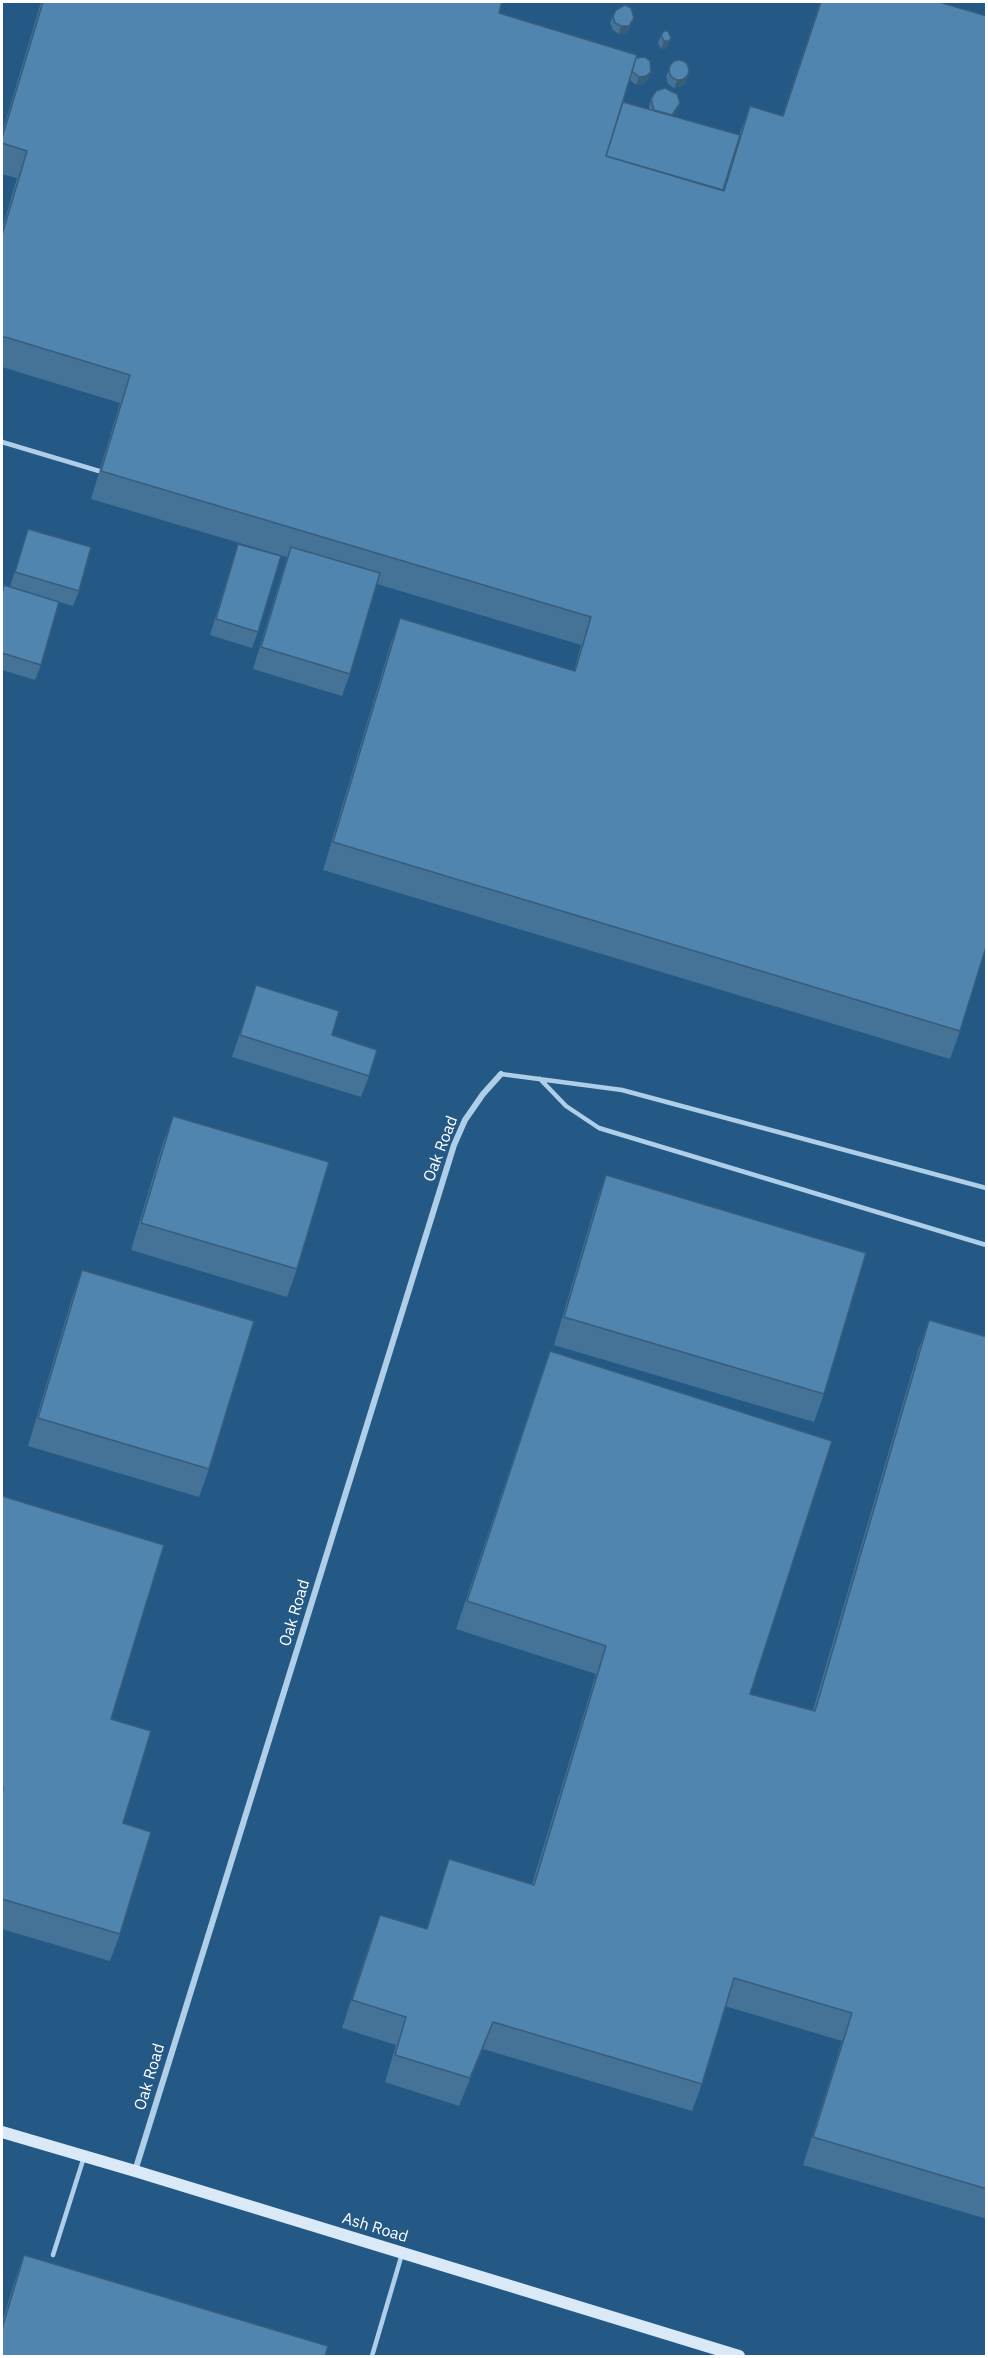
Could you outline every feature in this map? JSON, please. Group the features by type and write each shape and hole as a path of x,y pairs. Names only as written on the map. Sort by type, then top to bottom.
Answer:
{"main road":[{"name":"Ash Road","path":"2,2132 135,2170 739,2356"}],"street":[{"name":"Oak Road","path":"135,2170 454,1145 471,1111 501,1074"}],"lane":[{"path":"2,442 99,471"},
{"path":"501,1074 622,1090 987,1188"},
{"path":"540,1079 566,1106 599,1128 987,1245"},
{"path":"53,2255 84,2157"},
{"path":"372,2356 402,2254"}],"building":[{"path":"43,2 502,2 499,13 637,55 606,156 724,191 750,106 783,116 821,2 939,2 987,16 987,944 960,1031 333,842 400,618 575,671 591,617 101,471 130,375 2,336 2,235 27,151 2,143 2,138"},
{"path":"625,5 631,8 634,18 629,26 621,26 615,23 613,16 616,10"},
{"path":"664,31 668,31 671,38 669,41 664,41 661,35"},
{"path":"645,57 650,61 651,72 639,77 632,71 636,58"},
{"path":"679,60 686,63 689,70 686,77 679,80 672,77 669,70 672,63"},
{"path":"665,88 677,94 680,103 672,115 654,110 651,99 656,91"},
{"path":"623,102 740,135 723,190 606,156"},
{"path":"28,529 91,547 79,591 15,572"},
{"path":"238,544 281,556 258,632 216,619"},
{"path":"291,547 380,573 350,674 261,647"},
{"path":"4,585 59,602 41,665 2,653"},
{"path":"256,985 339,1011 332,1035 377,1050 369,1076 240,1035"},
{"path":"173,1116 329,1162 297,1269 141,1223"},
{"path":"606,1175 866,1253 824,1394 564,1317"},
{"path":"82,1270 254,1321 209,1469 38,1418"},
{"path":"929,1320 987,1337 987,2189 813,2137 852,2013 734,1978 702,2084 493,2022 470,2078 395,2055 406,2017 352,2000 380,1915 427,1929 449,1859 534,1885 606,1646 467,1601 550,1351 832,1441 750,1694 815,1711"},
{"path":"2,1496 164,1545 111,1719 151,1731 123,1823 151,1832 120,1934 2,1899"},
{"path":"24,2255 328,2346 325,2356 2,2356 2,2329"}]}
